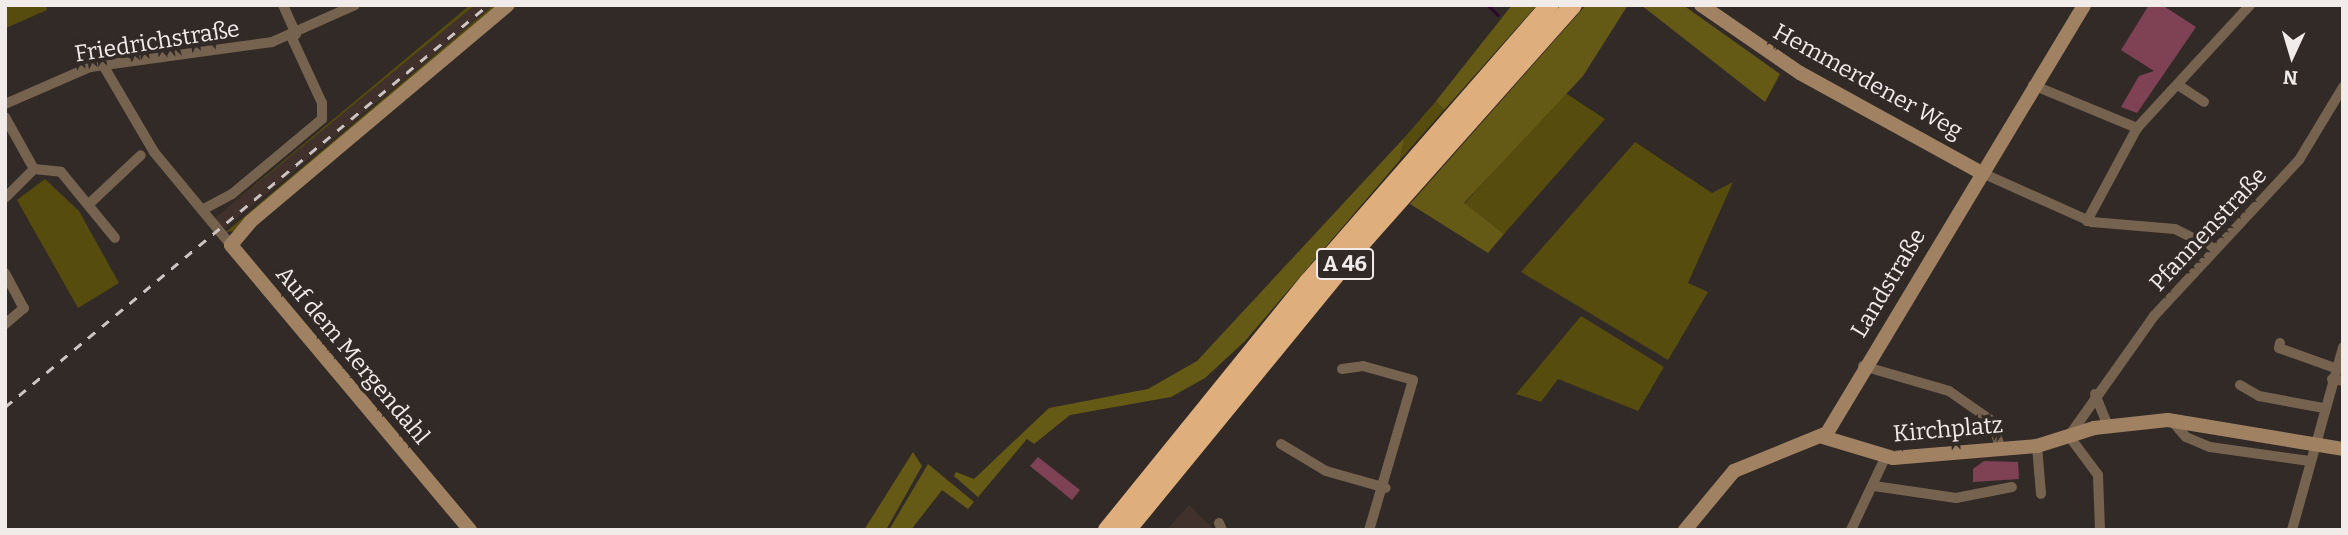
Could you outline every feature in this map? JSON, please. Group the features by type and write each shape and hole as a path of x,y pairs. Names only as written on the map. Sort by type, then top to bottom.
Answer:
{"highway":[{"name":"A 46","path":"1107,530 1308,282 1550,5"},
{"name":"A 46","path":"1127,530 1367,237 1573,5"}],"main road":[{"path":"231,245 250,222 508,5"},
{"name":"Hemmerdener Weg","path":"1701,5 1800,74 1980,172"},
{"name":"Landstraße","path":"1823,438 1863,366 2084,5"},
{"name":"Auf dem Mergendahl","path":"231,245 470,530"},
{"name":"Kirchplatz","path":"1823,438 1885,458 2037,446 2108,426 2172,421 2343,449"},
{"path":"1685,530 1734,471 1823,438"}],"street":[{"path":"202,210 232,194 322,119 322,103 283,5"},
{"name":"Friedrichstraße","path":"5,103 103,65 293,35 355,5"},
{"path":"2087,220 2137,128 2250,5"},
{"name":"Auf dem Mergendahl","path":"103,65 154,152 231,245"},
{"path":"2033,85 2137,128"},
{"path":"2178,85 2204,103"},
{"name":"Pfannenstraße","path":"2095,394 2215,249 2299,160 2340,99 2343,87"},
{"path":"5,117 34,169"},
{"path":"89,204 141,155"},
{"path":"5,198 34,169 59,170 116,238"},
{"path":"1980,172 2087,220 2175,229 2215,249"},
{"path":"5,273 24,308 5,324"},
{"path":"2280,343 2278,348 2335,368"},
{"path":"2292,530 2323,408 2343,347"},
{"path":"1342,369 1363,366 1413,380 1386,488 1369,530"},
{"path":"1863,366 1949,391 1993,421 2000,447"},
{"path":"2332,379 2343,381"},
{"path":"2239,385 2259,396 2323,408"},
{"path":"2095,394 2108,426"},
{"path":"2095,394 2069,436 2099,480 2100,530"},
{"path":"2172,421 2186,437 2210,447 2310,461"},
{"path":"1281,444 1326,471 1386,488"},
{"name":"Kirchplatz","path":"2037,446 2041,494"},
{"path":"1851,530 1885,458"},
{"path":"1874,486 1951,498 2012,487"}],"shaded area":[{"path":"5,5 46,5 47,10 6,28"},
{"path":"470,5 475,5 214,219"},
{"path":"475,5 494,5 223,230 214,219"},
{"path":"494,5 501,5 235,231 226,232"},
{"path":"1512,5 1537,5 1444,110 1436,101"},
{"path":"1586,5 1628,5 1583,76 1464,203 1504,234 1488,253 1410,204"},
{"path":"1641,5 1683,5 1780,74 1765,102"},
{"path":"1564,92 1605,119 1504,234 1464,204"},
{"path":"1436,101 1444,110 1400,160 1404,138"},
{"path":"1404,138 1400,160 1245,341 1205,378 1171,397 1070,415 1034,444 1027,439 978,497 954,476 956,472 974,479 1049,408 1148,389 1197,361"},
{"path":"1635,142 1712,193 1733,182 1688,283 1708,292 1668,360 1521,272"},
{"path":"45,179 79,211 119,283 78,308 17,200"},
{"path":"1581,316 1664,367 1638,411 1558,379 1541,402 1516,394"},
{"path":"913,452 922,466 886,530 864,530"},
{"path":"928,464 974,502 968,509 942,490 911,530 889,530"},
{"path":"1189,505 1215,530 1166,530"}],"building":[{"path":"2149,5 2162,5 2196,27 2137,113 2121,107 2139,76 2154,71 2121,50"},
{"path":"1038,457 1080,490 1072,500 1030,466"},
{"path":"1984,461 2018,462 2019,479 1973,482 1973,469"}],"waterway":[{"path":"1488,5 1498,15"}],"railway":[{"path":"5,407 488,5"}]}
